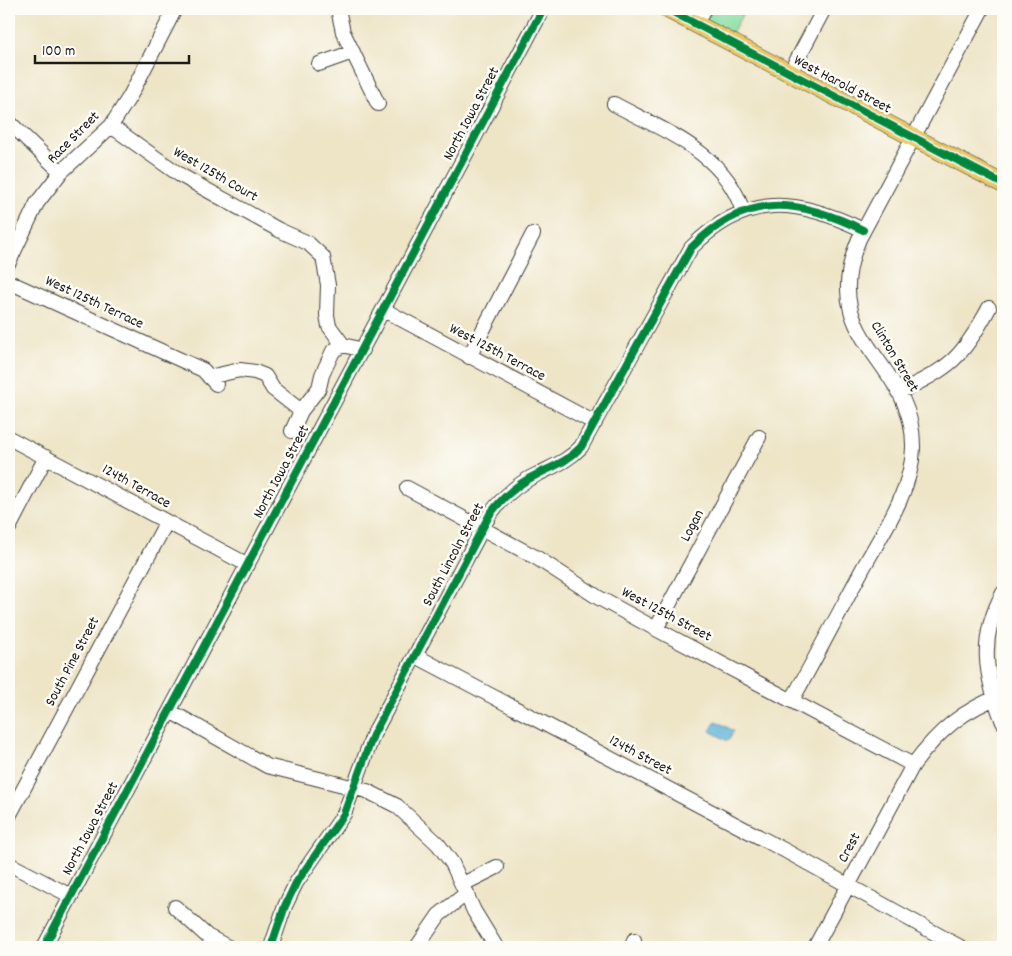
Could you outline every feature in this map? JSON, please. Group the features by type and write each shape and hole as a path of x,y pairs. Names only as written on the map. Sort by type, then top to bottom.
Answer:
{"main road":[{"name":"West Harold Street","path":"667,9 700,16 790,73 1003,184"}],"street":[{"name":"Race Street","path":"9,262 37,203 61,172 111,126 130,96 174,9"},
{"path":"338,9 343,32 378,104"},
{"name":"North Iowa Street","path":"44,947 543,9"},
{"path":"790,73 824,9"},
{"name":"Clinton Street","path":"792,700 906,485 911,466 912,433 907,410 898,392 858,332 850,311 846,280 849,261 863,230 982,9"},
{"path":"319,64 353,52"},
{"path":"614,104 683,141 707,157 732,185 743,212"},
{"path":"9,122 61,172"},
{"name":"West 125th Court","path":"111,126 180,175 279,230 308,243 323,257 328,285 327,315 329,326 343,345"},
{"name":"South Lincoln Street","path":"271,947 285,906 296,883 337,827 355,787 373,735 490,514 511,491 574,455 595,424 691,248 710,229 743,212 781,205 807,208 824,213 863,230"},
{"path":"469,357 533,234"},
{"name":"West 125th Terrace","path":"9,282 203,370 213,381 240,370 255,372 265,376 273,389 290,400 301,411"},
{"path":"898,392 948,366 960,355 973,338 989,308"},
{"name":"West 125th Terrace","path":"384,310 595,424"},
{"path":"292,431 301,411 319,388 322,375 333,351 343,345 363,350"},
{"name":"Logan","path":"656,629 759,437"},
{"name":"124th Terrace","path":"9,438 248,565"},
{"path":"9,528 46,457"},
{"name":"West 125th Street","path":"407,488 537,558 600,598 656,629 914,765"},
{"name":"South Pine Street","path":"9,816 166,523"},
{"path":"1003,592 988,629 986,663 999,696 1003,722"},
{"name":"124th Street","path":"416,656 849,884 960,947"},
{"name":"Crest","path":"815,947 914,765 926,748 962,714 999,696"},
{"path":"170,711 267,766 355,787 397,806 438,844 465,889 474,911 496,947"},
{"path":"9,864 71,896"},
{"path":"417,947 439,915 465,889 497,866"},
{"path":"175,907 197,928 228,947"}],"green space":[{"path":"681,9 745,9 731,35"}],"water":[{"path":"716,721 734,731 728,741 710,731"}],"cycle path":[{"path":"44,947 543,9"},
{"path":"667,9 1003,184"},
{"path":"271,947 285,906 296,883 344,814 373,735 490,514 517,486 566,460 581,447 691,248 711,230 732,217 752,209 773,206 816,211 863,230"}]}
